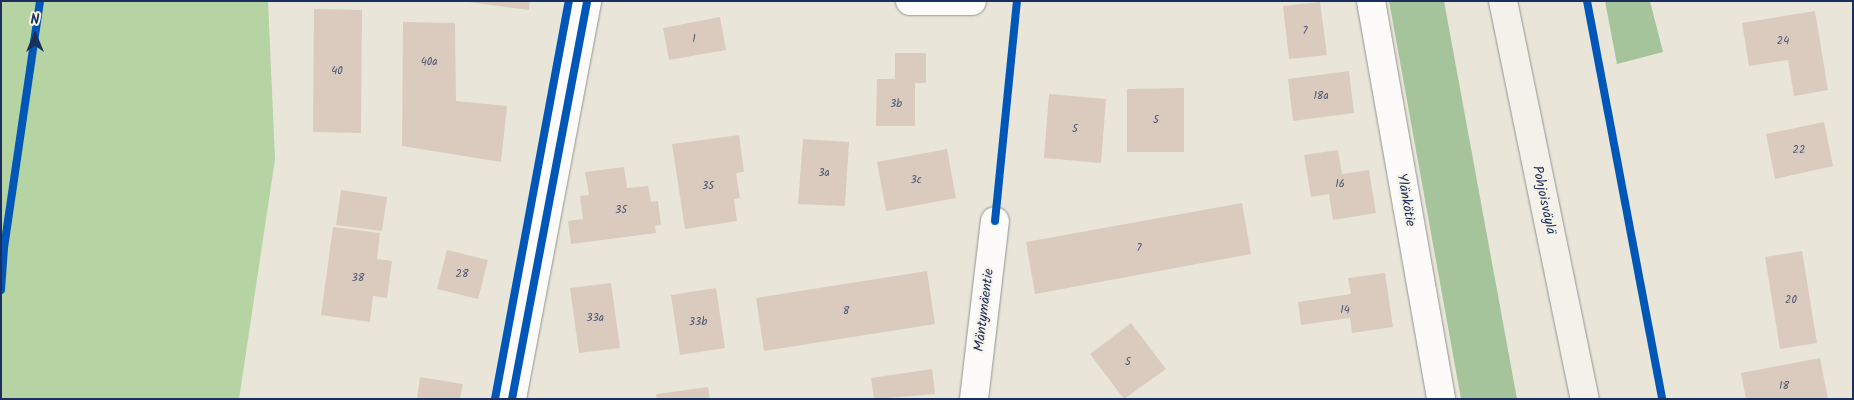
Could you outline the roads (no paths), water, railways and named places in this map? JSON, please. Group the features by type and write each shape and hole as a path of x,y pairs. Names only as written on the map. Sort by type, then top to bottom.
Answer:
{"main road":[{"name":"Pohjoisväylä","path":"1503,1 1585,399"}],"street":[{"path":"512,399 587,1"},
{"path":"910,1 972,1"},
{"name":"Ylänkötie","path":"1371,1 1441,399"},
{"name":"Mäntymäentie","path":"974,399 994,221"}]}
